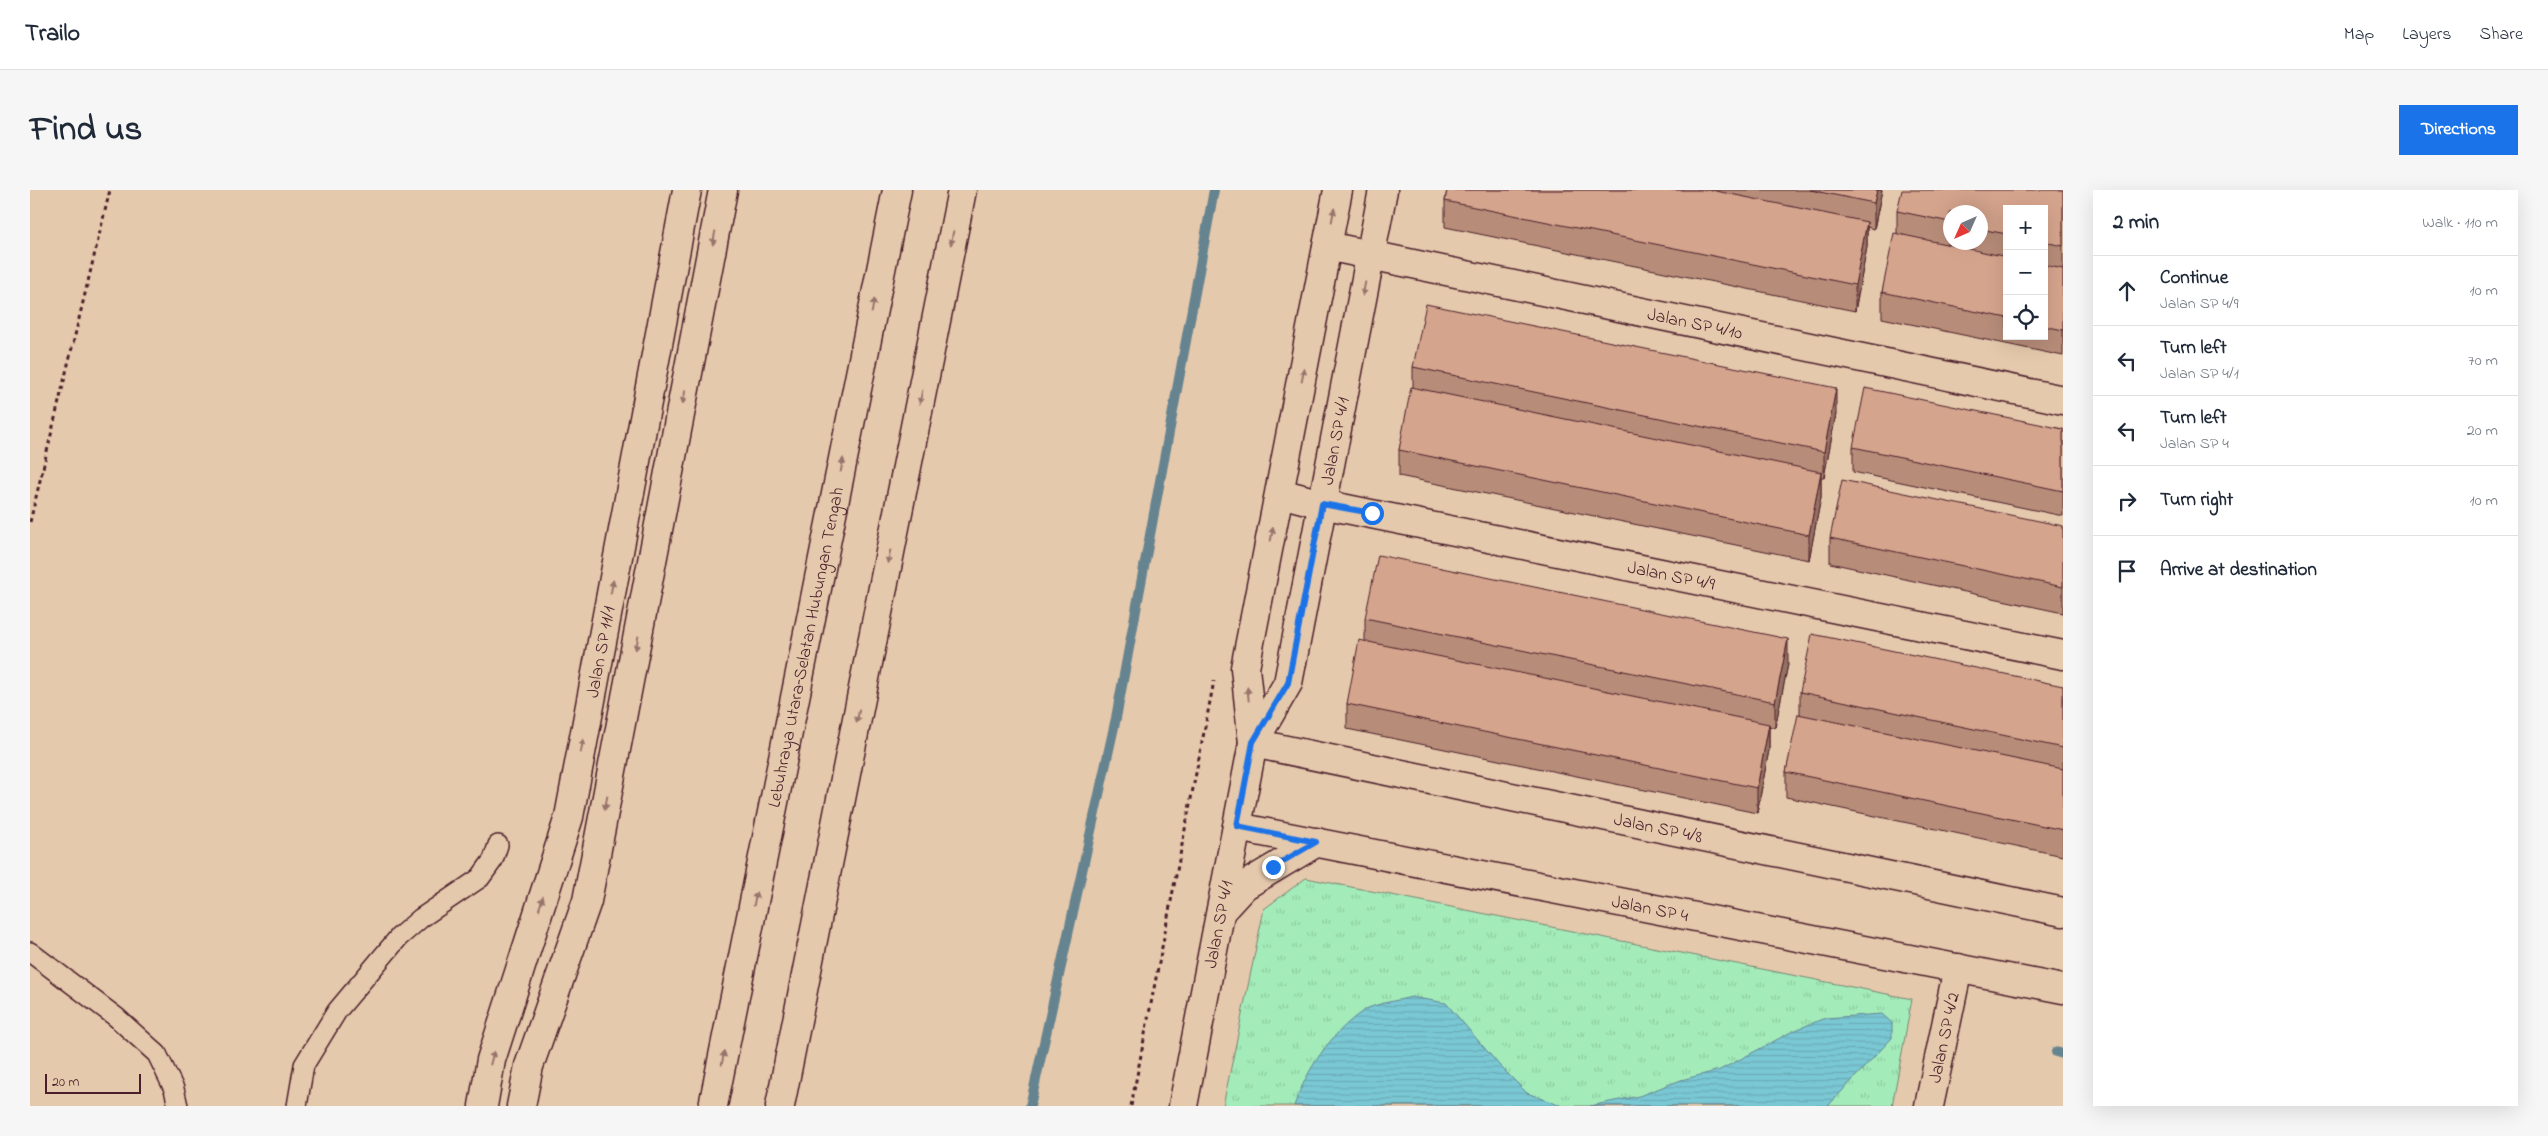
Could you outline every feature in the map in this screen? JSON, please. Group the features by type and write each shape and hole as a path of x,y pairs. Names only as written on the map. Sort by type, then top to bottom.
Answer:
{"main road":[{"name":"Jalan SP 11/1","path":"483,1106 492,1060 569,817 687,190"},
{"name":"Jalan SP 11/1","path":"521,1106 529,1066 587,901 723,190"},
{"name":"Lebuhraya Utara–Selatan Hubungan Tengah","path":"713,1106 896,190"},
{"path":"780,1106 962,190"},
{"name":"Jalan SP 4/1","path":"1183,1106 1253,742 1245,668 1338,190"},
{"name":"Jalan SP 4/1","path":"1253,742 1288,683 1383,190"},
{"name":"Jalan SP 4/10","path":"1327,246 2063,400"},
{"name":"Jalan SP 4/9","path":"1280,493 1322,504 2063,655"},
{"name":"Jalan SP 4/8","path":"1253,742 2063,912"},
{"name":"Jalan SP 4","path":"1237,826 2063,989"},
{"path":"1221,910 1244,886 1316,842"},
{"name":"Jalan SP 4/2","path":"1929,1106 1958,968"}],"lane":[{"path":"297,1106 304,1065 337,1011 399,937 421,918 480,878 493,860 498,845"},
{"path":"30,952 116,1017 157,1054 174,1089 178,1106"}],"path":[{"path":"30,522 110,190"}],"green space":[{"path":"1306,878 1912,999 1892,1106 1223,1106 1264,909"}],"water":[{"path":"1411,997 1446,1003 1499,1065 1527,1093 1562,1106 1294,1106 1313,1066 1340,1030 1368,1008"},
{"path":"1882,1014 1892,1023 1892,1038 1828,1106 1590,1106 1639,1096 1681,1080 1720,1070 1793,1031 1825,1018"}],"building":[{"path":"1447,190 1711,190 1867,222 1855,285 1445,201"},
{"path":"1810,190 1877,190 1874,203"},
{"path":"1902,190 2063,190 2063,246 2048,243 2048,205 2003,205 2003,233 1988,230 1988,205 1943,205 1943,221 1897,211"},
{"path":"1894,233 1943,243 1943,250 1974,250 2003,256 2003,317 1882,292"},
{"path":"2048,266 2063,269 2063,330 2048,327"},
{"path":"1426,304 1836,388 1824,452 1413,367"},
{"path":"1411,387 1821,472 1809,535 1399,450"},
{"path":"1865,388 2063,429 2063,491 1853,447"},
{"path":"1842,480 2063,526 2063,587 1830,538"},
{"path":"1378,555 1788,639 1775,702 1365,618"},
{"path":"1812,634 2063,686 2063,748 1800,692"},
{"path":"1359,640 1769,724 1757,788 1347,704"},
{"path":"1798,714 2063,769 2063,830 1786,772"}],"waterway":[{"path":"1030,1106 1116,718 1214,190"},
{"path":"2056,1052 2063,1054"}],"route":[{"path":"1273,867 1316,842 1237,826 1253,742 1288,683 1322,504 1372,513"}]}
